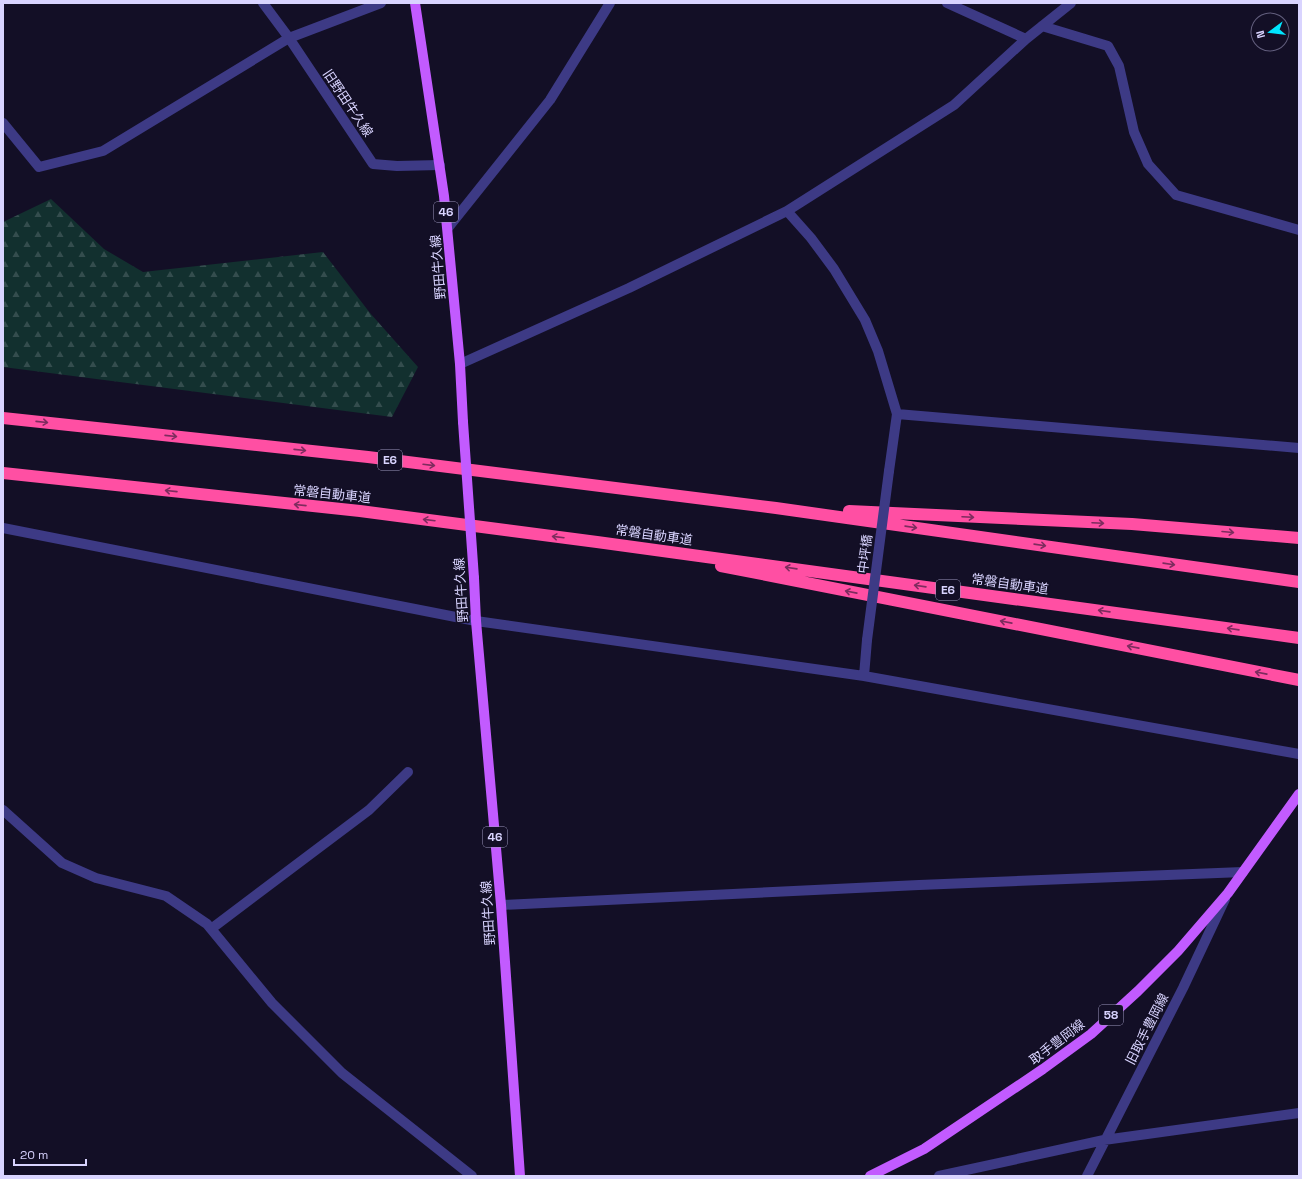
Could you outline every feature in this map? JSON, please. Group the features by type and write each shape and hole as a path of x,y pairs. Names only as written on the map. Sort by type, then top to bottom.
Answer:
{"highway":[{"name":"E6","path":"3,418 368,457 776,508 1299,582"},
{"name":"常磐自動車道","path":"3,473 360,511 1299,638"},
{"path":"776,508 1132,524 1299,538"},
{"path":"597,542 1299,680"}],"main road":[{"name":"野田牛久線","path":"415,3 440,165 448,228 460,364 476,621 501,904 520,1176"},
{"name":"取手豊岡線","path":"870,1176 924,1149 1043,1069 1091,1034 1138,991 1178,951 1228,894 1299,794"}],"street":[{"name":"旧野田牛久線","path":"263,3 373,164 397,166 440,165"},
{"path":"3,123 39,167 103,151 288,38 381,3"},
{"path":"448,228 550,100 610,3"},
{"path":"947,3 1026,39"},
{"path":"460,364 628,288 787,211 954,105 1026,39 1071,3"},
{"path":"1042,26 1108,46 1119,66 1134,132 1148,164 1176,195 1299,230"},
{"path":"787,211 811,238 834,269 865,320 878,351 898,414 1299,448"},
{"name":"中坪橋","path":"864,676 867,640 888,471 898,414"},
{"path":"3,528 476,621 864,676 1299,754"},
{"path":"211,928 369,810 408,772"},
{"path":"3,810 62,863 96,878 166,896 207,924 272,1003 342,1073 472,1176"},
{"path":"501,904 1243,872"},
{"name":"旧取手豊岡線","path":"1087,1176 1104,1140 1183,988 1228,894"},
{"path":"939,1176 1104,1140 1299,1114"}],"green space":[{"path":"51,199 104,249 143,272 323,252 370,313 418,367 392,417 3,367 3,222"}]}
